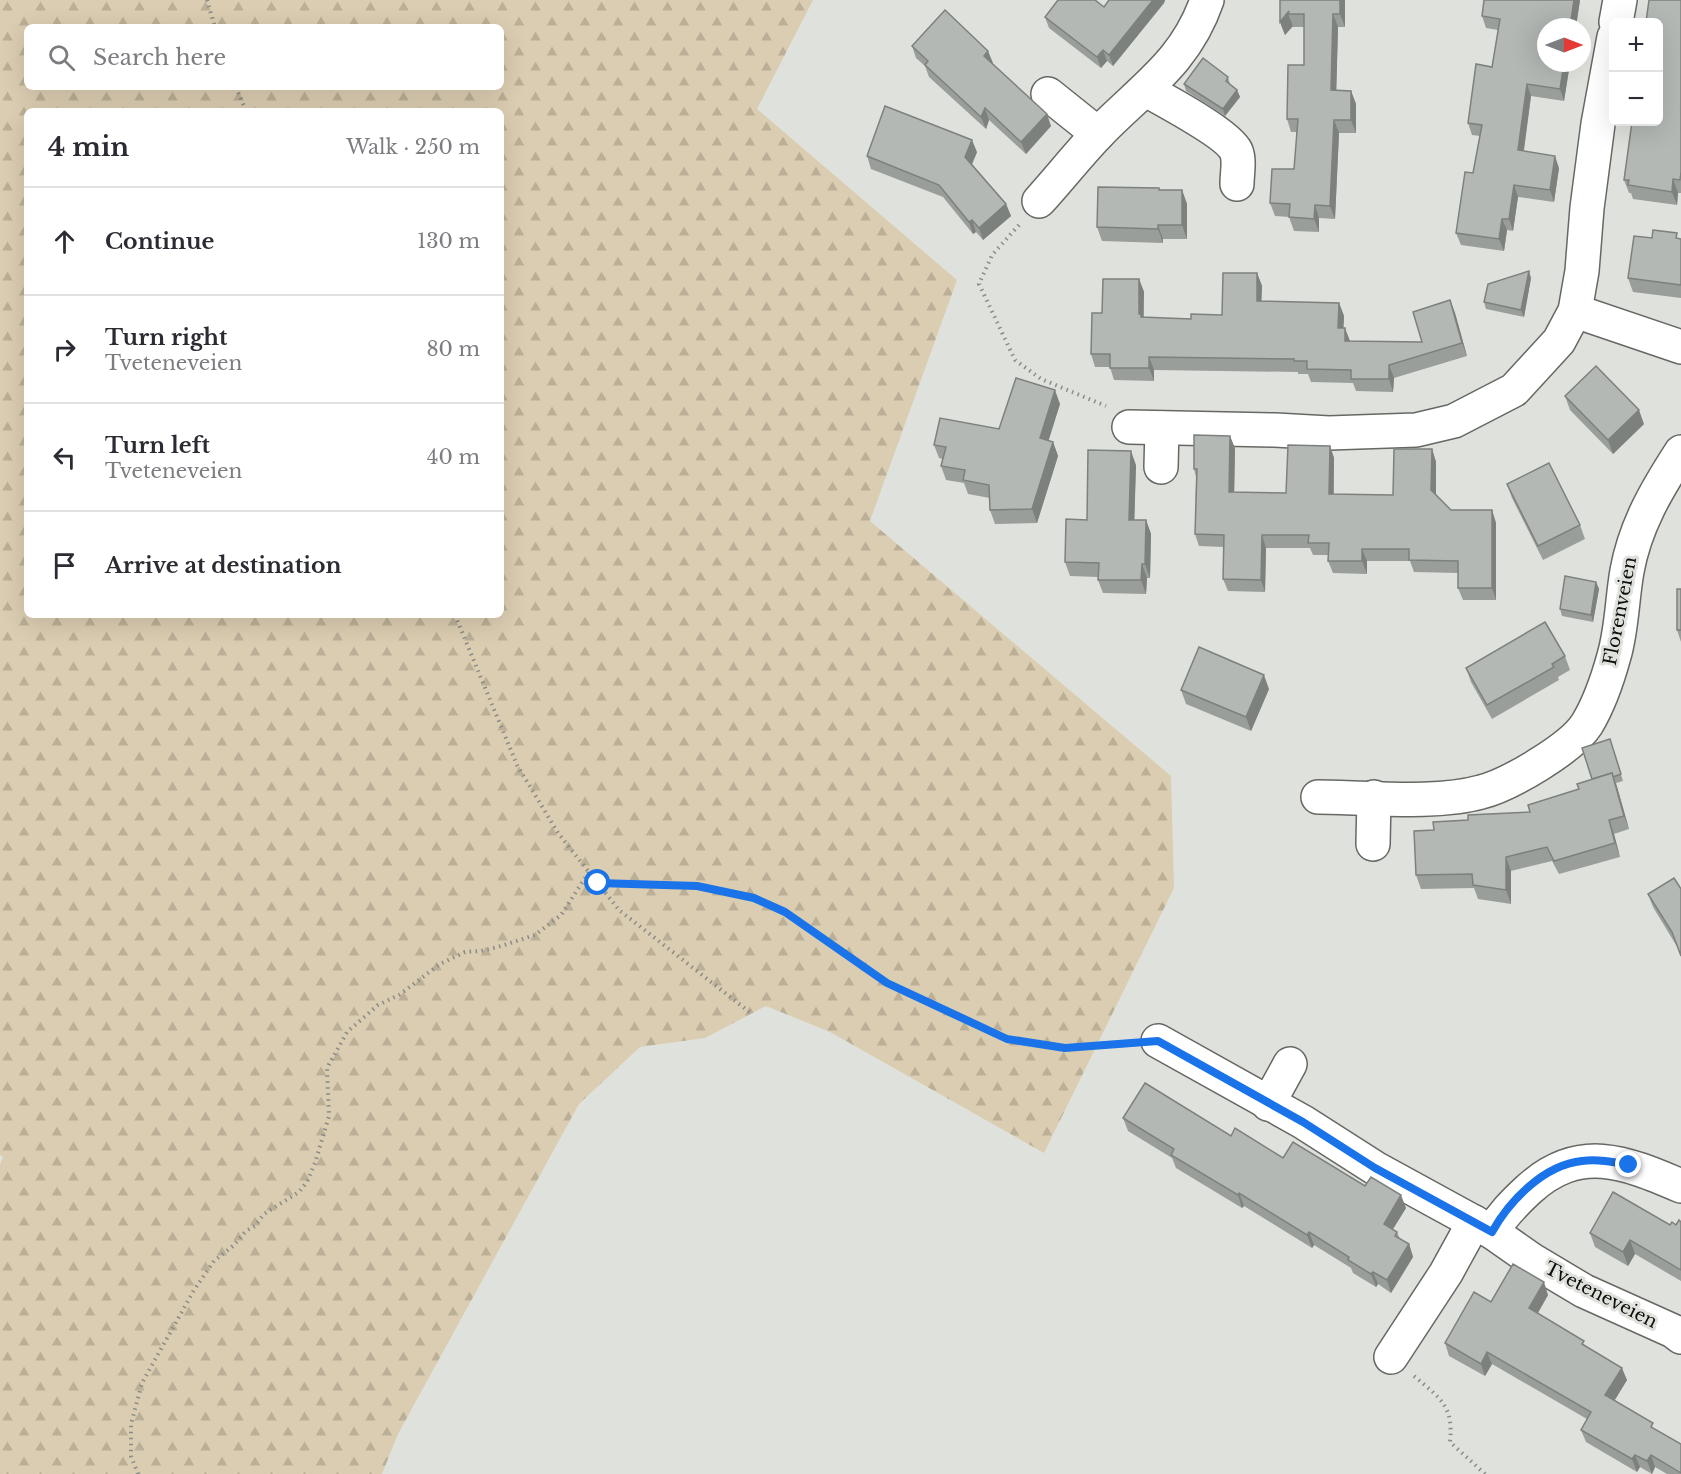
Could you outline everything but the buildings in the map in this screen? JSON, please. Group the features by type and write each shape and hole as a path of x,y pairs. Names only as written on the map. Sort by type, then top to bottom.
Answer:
{"street":[{"path":"1039,201 1098,134 1172,63 1187,43 1208,0"},
{"path":"1617,18 1620,0"},
{"path":"1129,427 1340,433 1416,430 1454,421 1514,390 1559,341 1575,311 1582,271 1587,208 1598,124 1609,64"},
{"path":"1146,90 1227,141 1236,151 1237,184"},
{"path":"1048,94 1098,134"},
{"path":"1575,311 1681,347"},
{"path":"1161,466 1162,428"},
{"name":"Florenveien","path":"1318,797 1434,799 1481,792 1519,777 1557,752 1586,725 1602,691 1614,655 1627,571 1635,537 1648,506 1681,452"},
{"path":"1373,844 1374,797"},
{"name":"Tveteneveien","path":"1158,1041 1303,1122 1375,1168 1483,1227 1584,1291 1673,1331 1681,1337"},
{"path":"1268,1104 1290,1064"},
{"path":"1391,1357 1446,1273 1483,1227 1502,1215 1540,1179 1560,1167 1581,1161 1603,1160 1629,1165 1681,1186"}],"path":[{"path":"207,0 214,24"},
{"path":"237,90 245,108"},
{"path":"1039,201 992,255 979,284 1015,360 1041,379 1102,403 1129,427"},
{"path":"456,618 517,765 558,833 619,910 752,1014"},
{"path":"138,1474 131,1456 131,1424 142,1383 194,1290 214,1261 233,1246 246,1231 255,1226 264,1214 299,1192 307,1182 329,1116 327,1068 347,1032 378,1005 399,995 440,964 465,952 498,947 535,935 561,915 589,872"},
{"path":"598,883 697,886 754,898 785,912 887,983 1007,1039 1065,1048 1158,1041"},
{"path":"1391,1357 1440,1399 1450,1415 1450,1442 1485,1474"}],"green space":[{"path":"0,0 813,0 757,109 957,280 870,521 1171,776 1174,888 1044,1153 830,1032 766,1006 705,1038 640,1047 579,1104 398,1434 382,1474 0,1474 0,1165 3,1157 0,1155"}],"route":[{"path":"598,883 697,886 754,898 785,912 887,983 1007,1039 1065,1048 1158,1041 1303,1122 1375,1168 1492,1232 1502,1215 1518,1198 1540,1179 1560,1167 1581,1161 1603,1160 1629,1165"}]}
